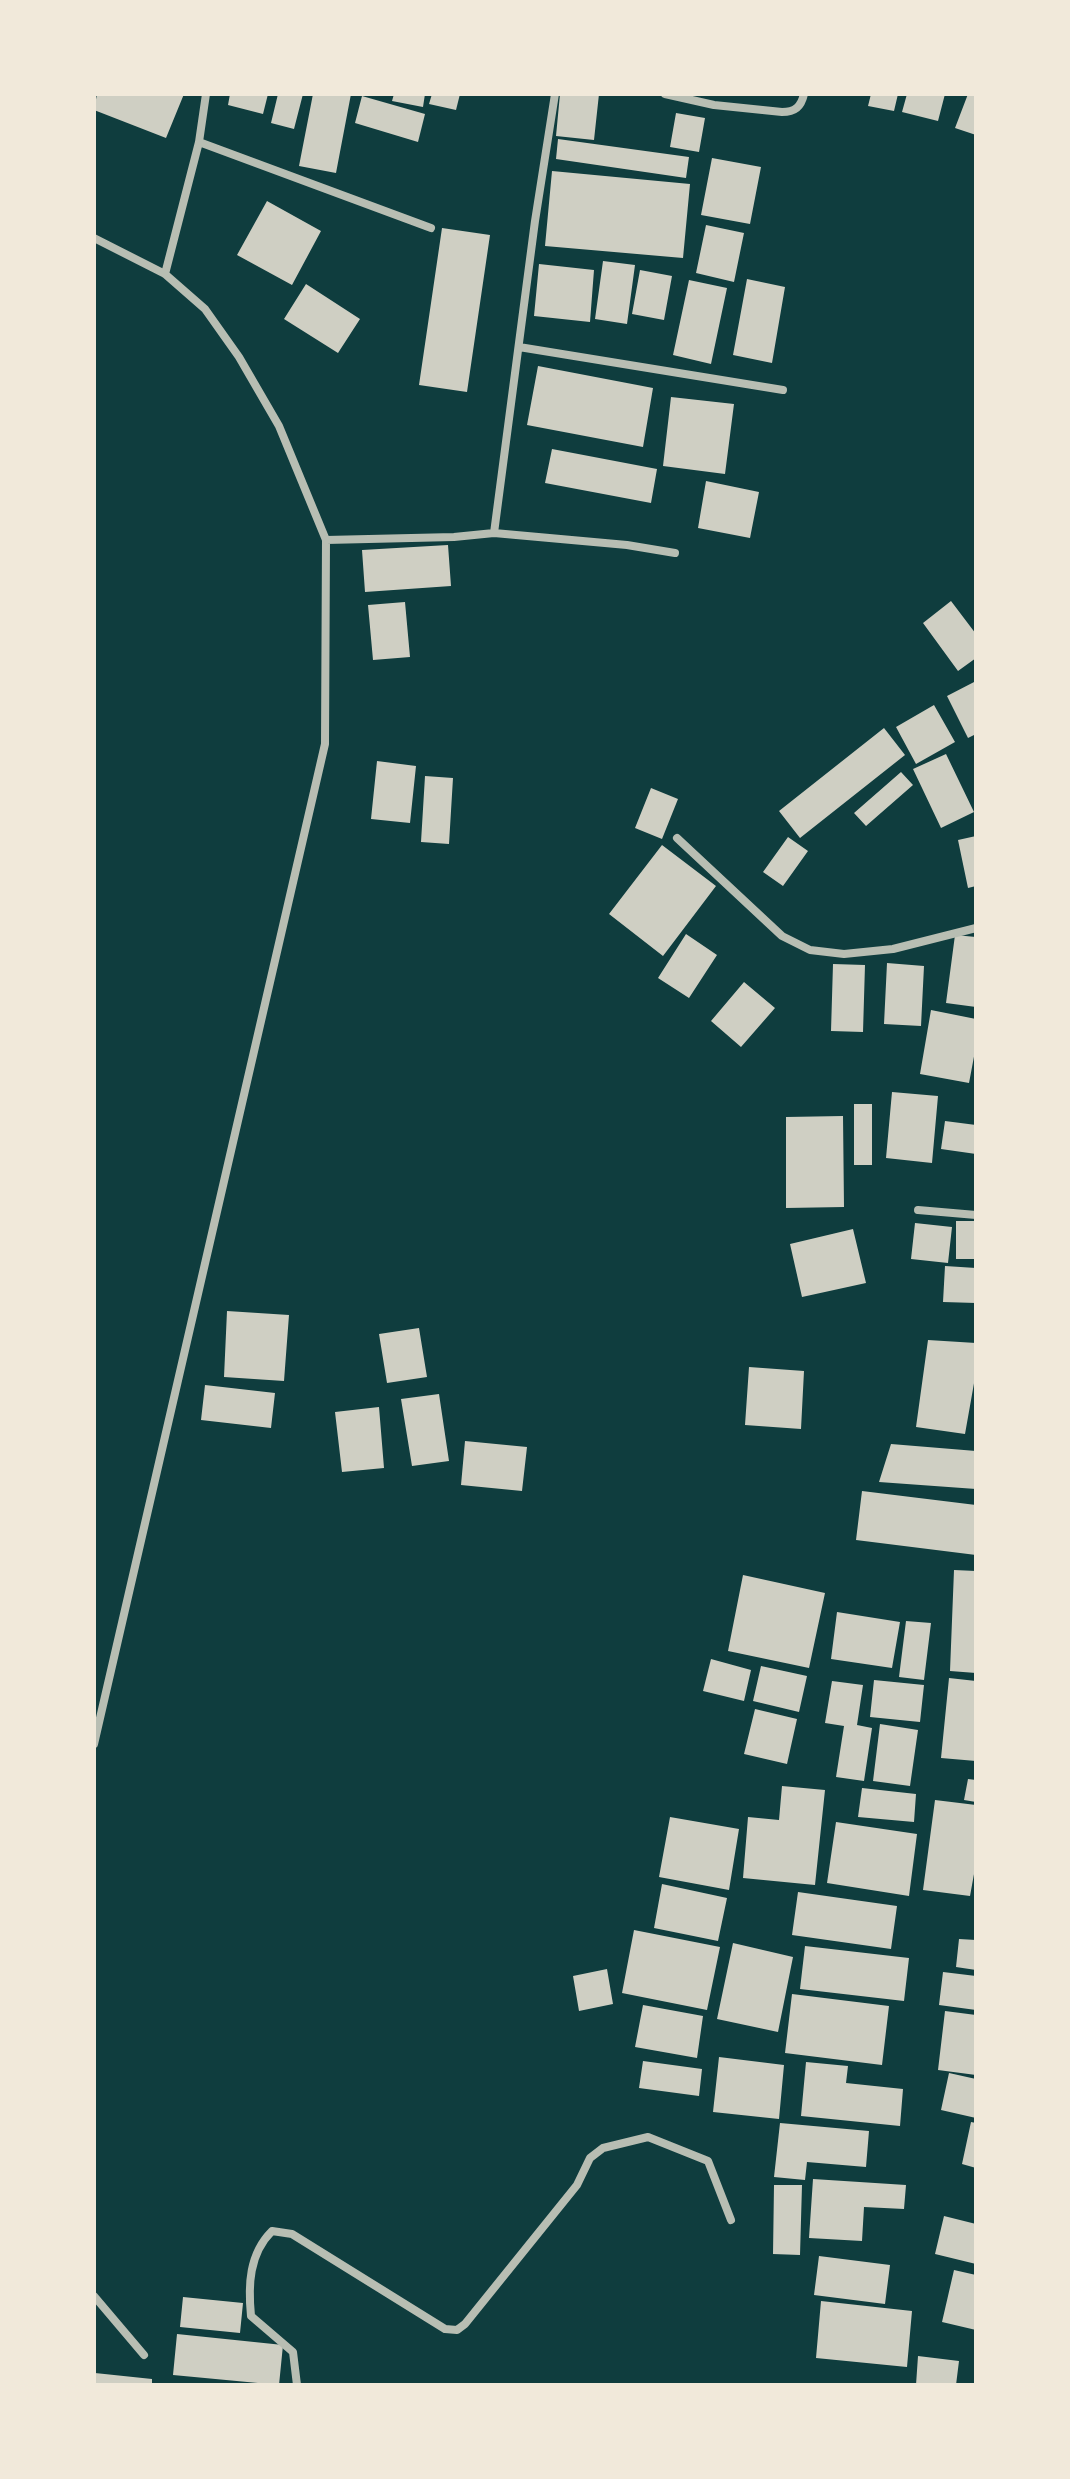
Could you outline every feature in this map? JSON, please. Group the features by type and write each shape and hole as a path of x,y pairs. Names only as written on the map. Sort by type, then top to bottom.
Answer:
{"street":[{"path":"165,274 199,142 206,94"},
{"path":"494,533 555,94"},
{"path":"665,94 714,105 792,112 800,106 804,94"},
{"path":"199,142 431,228"},
{"path":"94,238 165,274 205,309 239,357 279,426 326,540 325,744 94,1744"},
{"path":"519,347 783,390"},
{"path":"326,540 494,533 627,545 675,553"},
{"path":"677,838 782,936 810,950 844,954 893,949 976,928"},
{"path":"918,1210 976,1215"},
{"path":"297,2385 293,2352 251,2316 249,2291 255,2254 272,2231 292,2234 445,2329 457,2330 571,2194 590,2158 603,2148 648,2137 708,2161 731,2220"},
{"path":"94,2296 144,2355"}],"building":[{"path":"97,94 184,94 166,138 94,110"},
{"path":"230,94 268,94 263,114 228,105"},
{"path":"278,94 303,94 294,129 271,123"},
{"path":"313,94 351,94 336,173 299,166"},
{"path":"394,94 425,94 423,107 392,101"},
{"path":"432,94 460,94 456,110 429,104"},
{"path":"560,94 599,94 594,140 556,136"},
{"path":"871,94 898,94 894,111 868,106"},
{"path":"907,94 945,94 938,121 902,112"},
{"path":"968,94 976,94 976,135 955,128"},
{"path":"362,96 425,114 418,142 355,123"},
{"path":"676,113 705,118 699,152 670,147"},
{"path":"558,139 689,157 686,178 556,159"},
{"path":"712,158 761,167 750,224 701,215"},
{"path":"552,171 690,184 683,258 545,246"},
{"path":"267,201 321,231 292,285 237,255"},
{"path":"706,225 744,233 734,282 696,273"},
{"path":"442,228 490,235 467,392 419,385"},
{"path":"603,261 635,265 627,324 595,319"},
{"path":"539,264 594,270 590,322 534,316"},
{"path":"640,270 672,276 664,320 632,314"},
{"path":"747,279 785,287 772,363 733,355"},
{"path":"689,280 727,288 711,364 673,355"},
{"path":"306,284 360,319 338,353 284,319"},
{"path":"538,366 653,388 643,447 527,425"},
{"path":"671,397 734,404 725,474 663,466"},
{"path":"552,449 657,469 651,503 545,483"},
{"path":"706,481 759,492 750,538 698,528"},
{"path":"448,545 451,586 365,592 362,550"},
{"path":"951,601 976,634 976,658 958,671 923,623"},
{"path":"405,602 410,657 373,660 368,605"},
{"path":"976,681 976,734 968,738 947,696"},
{"path":"934,705 955,742 916,764 896,727"},
{"path":"884,728 905,755 800,838 779,811"},
{"path":"946,754 974,812 941,828 913,769"},
{"path":"377,761 416,766 410,823 371,819"},
{"path":"901,772 913,785 866,826 854,813"},
{"path":"425,776 453,778 449,844 421,842"},
{"path":"651,788 678,799 662,839 635,828"},
{"path":"976,836 976,886 968,888 958,840"},
{"path":"788,837 808,851 783,886 763,872"},
{"path":"662,845 716,886 663,956 609,914"},
{"path":"686,934 717,955 689,998 658,978"},
{"path":"955,935 976,937 976,1007 946,1003"},
{"path":"887,963 924,966 921,1026 884,1024"},
{"path":"833,964 865,965 863,1032 831,1031"},
{"path":"744,982 775,1008 741,1047 711,1021"},
{"path":"931,1010 976,1019 976,1046 969,1083 920,1074"},
{"path":"892,1092 938,1096 932,1163 886,1158"},
{"path":"854,1104 872,1104 872,1165 854,1165"},
{"path":"843,1116 844,1207 786,1208 786,1117"},
{"path":"945,1121 976,1125 976,1154 941,1149"},
{"path":"956,1221 976,1221 976,1259 956,1259"},
{"path":"915,1223 952,1227 948,1263 911,1259"},
{"path":"853,1229 866,1283 802,1297 790,1244"},
{"path":"945,1266 976,1268 976,1303 943,1302"},
{"path":"227,1311 289,1315 284,1381 224,1377"},
{"path":"419,1328 427,1377 387,1383 379,1334"},
{"path":"928,1340 976,1343 976,1372 965,1434 916,1427"},
{"path":"749,1367 804,1371 801,1429 745,1425"},
{"path":"205,1385 275,1393 271,1428 201,1420"},
{"path":"439,1394 449,1461 412,1466 401,1399"},
{"path":"379,1407 384,1468 342,1472 335,1412"},
{"path":"465,1441 527,1447 522,1491 461,1485"},
{"path":"891,1444 976,1451 976,1489 879,1482"},
{"path":"862,1491 976,1505 976,1555 856,1540"},
{"path":"954,1570 976,1571 976,1673 950,1671"},
{"path":"743,1575 825,1593 809,1668 728,1651"},
{"path":"837,1612 900,1622 892,1668 831,1659"},
{"path":"906,1621 931,1623 924,1680 899,1677"},
{"path":"711,1659 751,1670 744,1701 703,1691"},
{"path":"761,1666 807,1676 799,1712 753,1701"},
{"path":"949,1678 976,1681 976,1761 941,1758"},
{"path":"874,1680 924,1685 920,1722 870,1717"},
{"path":"832,1681 863,1685 857,1725 872,1728 864,1781 836,1777 844,1726 825,1723"},
{"path":"755,1709 797,1719 787,1764 744,1754"},
{"path":"880,1724 918,1730 910,1786 873,1781"},
{"path":"968,1779 976,1780 976,1802 964,1800"},
{"path":"782,1786 825,1790 815,1885 743,1878 748,1817 779,1820"},
{"path":"862,1788 916,1794 914,1822 858,1817"},
{"path":"935,1800 976,1805 976,1863 970,1896 923,1890"},
{"path":"670,1817 739,1829 729,1890 659,1877"},
{"path":"836,1822 917,1834 909,1896 827,1883"},
{"path":"662,1884 727,1898 718,1941 654,1928"},
{"path":"798,1892 897,1906 891,1949 792,1935"},
{"path":"634,1930 720,1947 707,2010 622,1993"},
{"path":"959,1939 976,1940 976,1970 956,1967"},
{"path":"733,1943 793,1957 778,2032 717,2019"},
{"path":"805,1946 909,1958 904,2001 800,1989"},
{"path":"607,1969 613,2004 579,2011 573,1976"},
{"path":"943,1972 976,1976 976,2010 939,2005"},
{"path":"792,1994 889,2006 882,2065 785,2053"},
{"path":"643,2005 703,2016 697,2058 635,2047"},
{"path":"945,2011 976,2015 976,2075 938,2070"},
{"path":"719,2057 784,2065 779,2119 713,2112"},
{"path":"643,2061 702,2069 699,2096 639,2088"},
{"path":"806,2062 848,2066 846,2083 903,2089 900,2126 801,2116"},
{"path":"949,2073 976,2079 976,2118 941,2110"},
{"path":"971,2122 976,2123 976,2168 962,2164"},
{"path":"780,2123 869,2131 866,2167 807,2162 805,2180 774,2177"},
{"path":"813,2179 906,2185 904,2209 864,2207 862,2241 809,2238"},
{"path":"774,2185 802,2185 800,2255 773,2254"},
{"path":"944,2216 976,2224 976,2264 935,2254"},
{"path":"819,2256 890,2265 885,2304 814,2295"},
{"path":"954,2270 976,2275 976,2330 942,2322"},
{"path":"183,2297 243,2303 240,2333 180,2327"},
{"path":"821,2301 912,2311 907,2367 816,2358"},
{"path":"177,2334 283,2345 279,2385 173,2375"},
{"path":"918,2356 959,2361 956,2385 916,2385"},
{"path":"95,2373 152,2379 152,2385 94,2385"}]}
